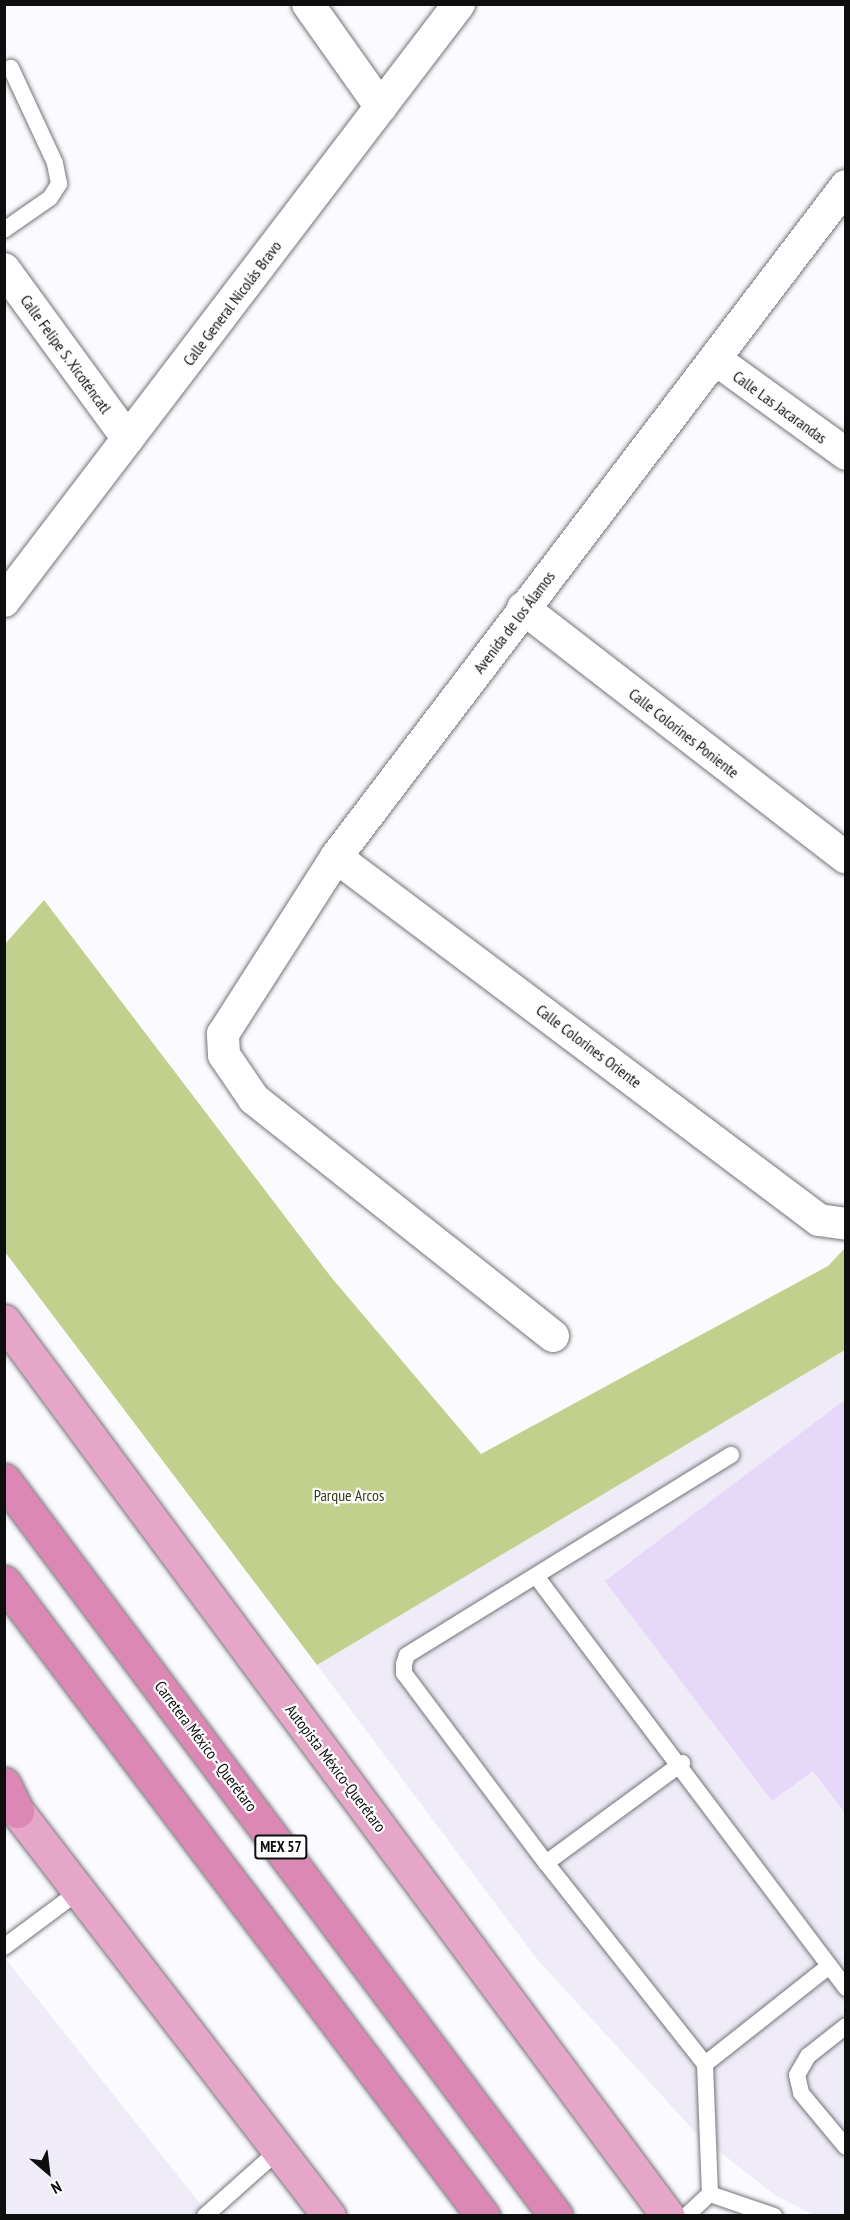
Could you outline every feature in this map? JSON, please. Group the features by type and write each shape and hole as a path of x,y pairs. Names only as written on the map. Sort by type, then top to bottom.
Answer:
{"highway":[{"name":"Carretera México - Querétaro","path":"4,1480 556,2216"},
{"path":"4,1582 483,2216"}],"main road":[{"name":"Autopista México-Querétaro","path":"4,1321 668,2216"},
{"path":"9,1796 79,1891 329,2216"}],"street":[{"path":"308,4 381,107"},
{"name":"Calle General Nicolás Bravo","path":"4,601 459,4"},
{"name":"Avenida de los Álamos","path":"553,1335 254,1098 234,1075 224,1055 223,1034 336,857 846,186"},
{"name":"Calle Felipe S. Xicoténcatl","path":"4,269 128,439"},
{"name":"Calle Las Jacarandas","path":"715,359 846,454"},
{"name":"Calle Colorines Poniente","path":"524,608 846,858"},
{"name":"Calle Colorines Oriente","path":"336,857 819,1220 846,1224"}],"lane":[{"path":"4,230 50,198 58,184 55,163 11,68"},
{"path":"686,2216 710,2194 705,2064 546,1863 404,1673 407,1655 731,1455"},
{"path":"536,1576 682,1763 846,1988"},
{"path":"546,1863 682,1763"},
{"path":"4,1947 79,1891"},
{"path":"705,2064 829,1966"},
{"path":"846,2026 808,2056 797,2075 801,2093 846,2147"},
{"path":"205,2216 279,2150"},
{"path":"710,2194 774,2216"}],"shaded area":[{"path":"845,1350 845,2215 814,2215 776,2196 696,2133 537,1959 317,1665"},
{"path":"5,1958 209,2215 5,2215"}],"green space":[{"name":"Parque Arcos","path":"44,900 331,1277 481,1454 828,1266 845,1248 845,1350 317,1665 5,1252 5,944"}],"building":[{"path":"846,1399 846,1814 813,1771 772,1801 605,1581"}]}
